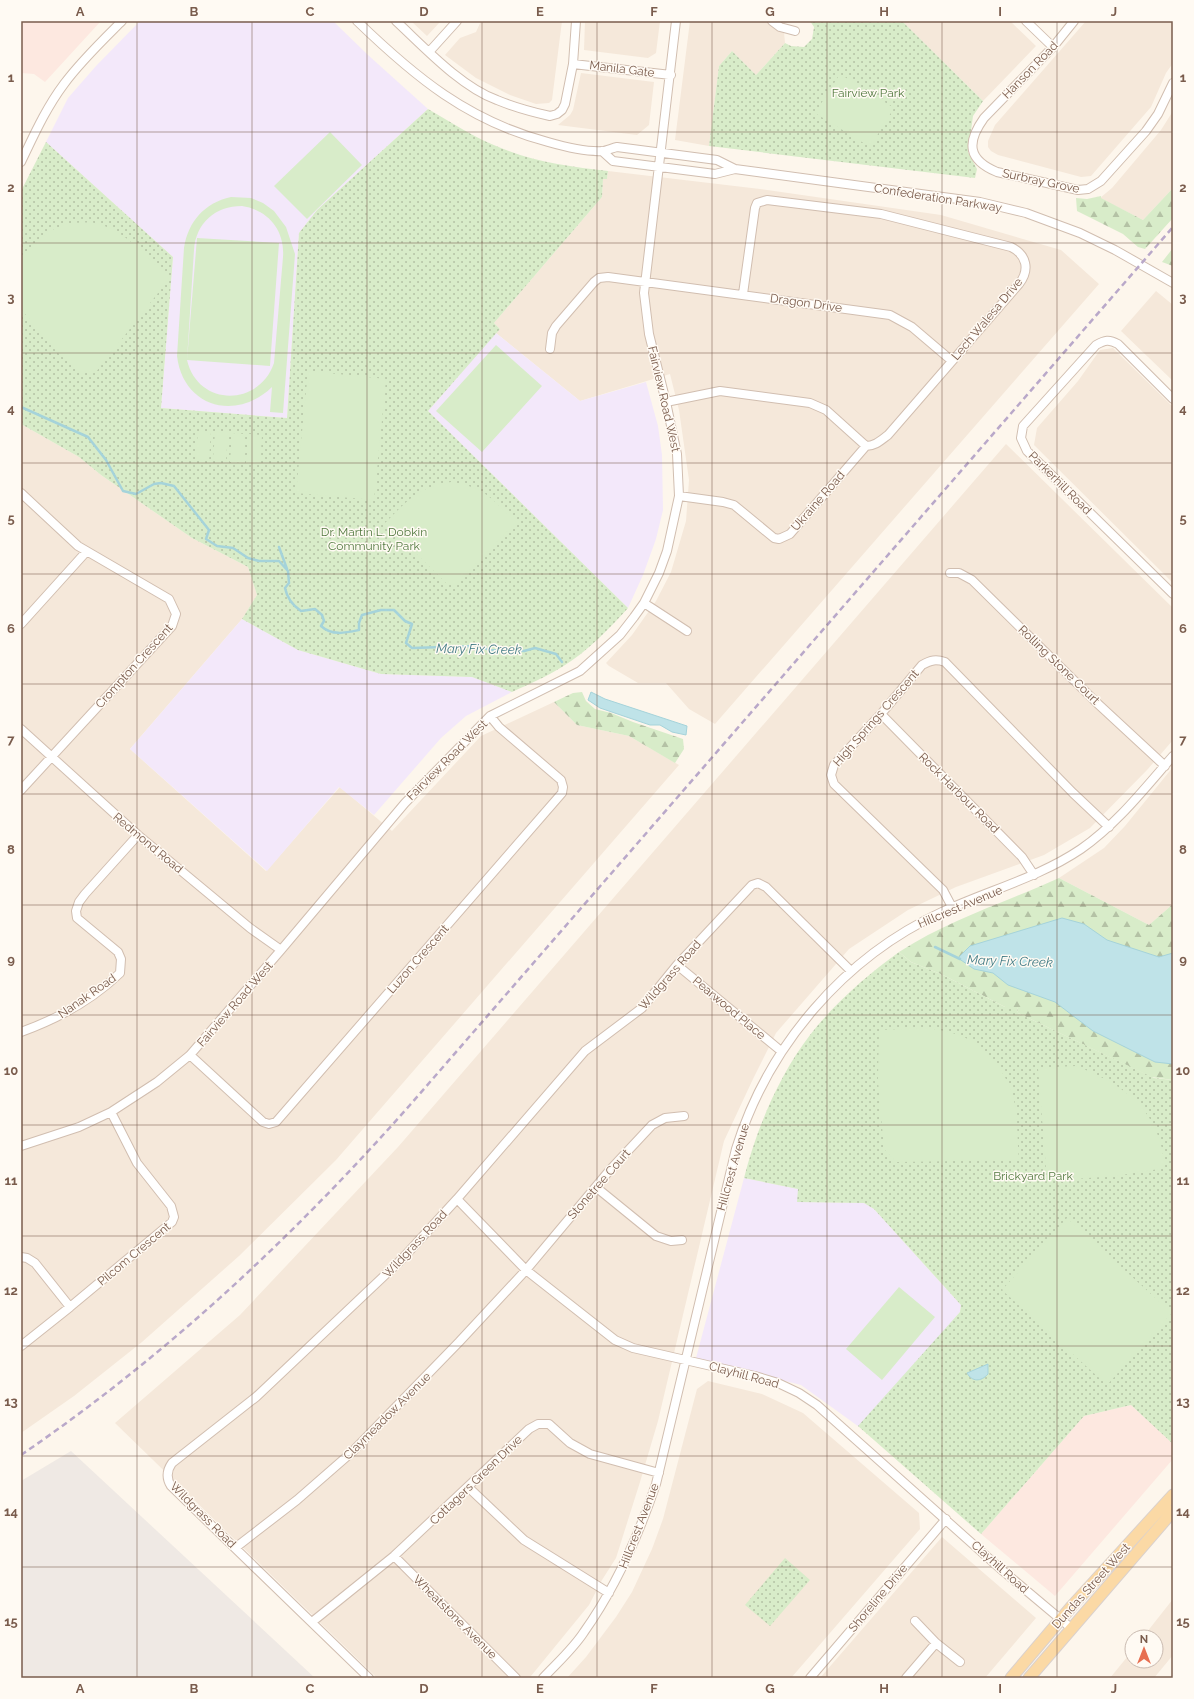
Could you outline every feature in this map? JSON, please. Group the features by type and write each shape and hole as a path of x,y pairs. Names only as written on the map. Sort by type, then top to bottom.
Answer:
{"main road":[{"name":"Dundas Street West","path":"1011,1678 1060,1620 1173,1495"},
{"name":"Dundas Street West","path":"1029,1678 1173,1511"}],"street":[{"path":"21,162 40,124 64,84 122,21"},
{"name":"Confederation Parkway","path":"357,21 421,79 452,101 488,120 525,136 562,146 602,151 616,147 717,160 735,169 980,202 1026,213 1080,233 1115,250 1173,283"},
{"path":"396,21 455,75 477,90 496,100 550,116 557,114 562,110 565,104 573,64 576,21"},
{"path":"429,52 457,21"},
{"name":"Fairview Road West","path":"21,1146 79,1127 111,1112 157,1082 190,1055 281,950 405,802 490,716 580,671 620,635 644,603 659,573 667,551 679,496 677,454 649,334 644,294 671,75 676,21"},
{"path":"772,21 780,27 795,31"},
{"path":"1026,21 1053,47"},
{"name":"Hanson Road","path":"984,118 1053,47 1074,21"},
{"name":"Manila Gate","path":"573,64 671,75"},
{"name":"Surbray Grove","path":"984,118 976,129 972,146 974,154 980,163 997,172 1078,190 1088,190 1102,181 1146,131 1158,114 1173,83"},
{"name":"Confederation Parkway","path":"602,151 613,160 659,167 715,174 735,169"},
{"name":"Lech Walesa Drive","path":"743,294 755,208 757,203 767,200 880,214 1011,247 1018,250 1023,256 1026,262 1023,278 888,435 878,443 866,446"},
{"name":"Dragon Drive","path":"550,349 552,333 556,326 599,278 608,277 645,280 890,315 903,320 952,361"},
{"name":"Parkerhill Road","path":"1173,399 1118,344 1111,340 1104,341 1096,344 1023,426 1021,438 1027,451 1173,594"},
{"path":"666,402 720,391 810,403 826,410 866,446"},
{"name":"Ukraine Road","path":"679,496 734,504 774,538 780,539 790,534 866,446"},
{"name":"Crompton Crescent","path":"21,493 86,552 169,599 176,614 172,626 21,790"},
{"path":"21,624 86,552"},
{"name":"Rolling Stone Court","path":"950,573 959,573 972,580 1097,703 1165,766"},
{"path":"644,603 686,631"},
{"name":"High Springs Crescent","path":"952,907 940,886 833,781 831,771 834,765 881,714 922,665 934,660 945,662 1073,794 1108,827"},
{"name":"Rock Harbour Road","path":"881,714 1022,858 1034,875"},
{"name":"Luzon Crescent","path":"190,1055 263,1122 269,1124 276,1122 562,793 563,787 561,780 499,727 490,716"},
{"name":"Redmond Road","path":"21,729 138,835 250,928 281,950"},
{"name":"Hillcrest Avenue","path":"543,1678 583,1634 609,1593 617,1580 636,1540 647,1513 659,1473 684,1361 736,1149 755,1097 781,1051 813,1010 851,971 891,941 917,925 952,907 1034,875 1057,864 1081,849 1108,827 1173,756"},
{"name":"Nanak Road","path":"21,1032 47,1023 81,1003 120,973 122,959 118,952 83,924 77,918 76,911 79,902 85,894 138,835"},
{"name":"Wildgrass Road","path":"369,1678 171,1486 167,1477 170,1466 175,1460 256,1398 402,1259 457,1200 585,1051 642,1008 677,965 752,884 758,884 766,887 851,971"},
{"name":"Pearwood Place","path":"677,965 781,1051"},
{"name":"Pilcom Crescent","path":"70,1307 170,1224 174,1217 168,1200 162,1195 137,1163 111,1112"},
{"name":"Stonetree Court","path":"526,1270 597,1188 609,1171 652,1125 665,1118 684,1116"},
{"path":"597,1188 656,1236 671,1240 682,1240"},
{"name":"Clayhill Road","path":"457,1200 526,1270 615,1340 633,1348 778,1382 799,1393 828,1414 1003,1571 1071,1628"},
{"path":"21,1257 27,1258 34,1263 70,1307 21,1346"},
{"name":"Claymeadow Avenue","path":"235,1548 297,1500 352,1452 459,1342 526,1270"},
{"name":"Cottagers Green Drive","path":"312,1622 394,1556 530,1429 538,1424 549,1424 570,1443 590,1454 659,1473"},
{"path":"468,1487 524,1540 609,1593"},
{"name":"Shoreline Drive","path":"810,1678 946,1519"},
{"name":"Wheatstone Avenue","path":"394,1556 516,1678"},
{"path":"914,1621 936,1643 960,1662"},
{"path":"906,1678 936,1643"}],"shaded area":[{"path":"21,21 101,21 45,82 34,74 21,73"},
{"path":"140,21 333,21 428,109 317,210 299,233 287,418 161,408 173,257 46,142 68,98 96,66"},
{"path":"411,21 440,21 440,22 427,36"},
{"path":"481,21 562,21 552,100 549,103 536,104 510,95 476,78 445,55 460,38 476,32"},
{"path":"585,21 660,21 656,53 648,58 584,50"},
{"path":"690,21 783,21 785,43 756,75 732,51 719,66 709,146 675,140"},
{"path":"902,21 1010,21 1036,46 983,101"},
{"path":"1086,21 1173,21 1173,63 1166,73 1151,107 1091,176 1081,177 998,155 991,151 988,147 988,141 995,125"},
{"path":"581,73 654,82 649,125 637,135 558,125 570,115 573,110"},
{"path":"1173,111 1173,188 1143,220 1100,198 1112,188 1161,130"},
{"path":"608,171 760,189 941,215 1061,250 1099,284 715,724 689,709 666,683 638,683 606,663 632,635 656,601 671,572 686,521 689,480 679,410 670,374 580,401 496,333 500,329 494,323 602,197 603,179 607,179"},
{"path":"1156,291 1173,305 1173,381 1121,331"},
{"path":"496,333 580,401 646,382 658,426 662,455 663,510 656,539 643,575 628,608 428,411"},
{"path":"1113,348 1173,407 1173,583 1034,445 1037,428 1078,381 1100,350"},
{"path":"21,424 79,457 101,475 192,538 248,567 257,595 242,619 130,749 266,871 340,787 392,831 481,736 554,702 577,725 629,736 679,765 336,1160 239,1256 142,1342 74,1396 21,1433"},
{"path":"1006,444 1173,608 1173,740 1147,770 1090,828 1044,855 956,887 908,910 849,949 776,1033 724,1141 658,1421 616,1558 589,1605 531,1676 529,1678 377,1678 115,1423 240,1315 398,1147"},
{"path":"242,619 298,650 381,674 472,677 512,692 466,716 441,738 374,815 339,787 267,871 130,749"},
{"path":"1173,767 1173,904 1149,925 1059,878 1104,848 1125,826"},
{"path":"744,1178 798,1189 798,1202 864,1203 874,1209 961,1305 960,1312 862,1429 801,1385 696,1358"},
{"path":"708,1381 762,1394 803,1413 919,1513 920,1529 791,1678 567,1678 586,1657 616,1617 632,1592 652,1549 663,1519 697,1389"},
{"path":"1131,1405 1173,1444 1173,1459 1055,1596 981,1534 1084,1416"},
{"path":"71,1451 315,1678 21,1678 21,1481"},
{"path":"942,1537 1036,1618 985,1678 820,1678"},
{"path":"1173,1599 1173,1655 1164,1666 1164,1629 1149,1629"},
{"path":"1124,1661 1124,1669 1161,1669 1154,1678 1110,1678"}],"green space":[{"name":"Fairview Park","path":"810,21 902,21 983,101 973,116 968,152 977,169 975,178 709,146 719,66 732,51 756,75 785,43 791,46 804,47 812,39 814,27"},
{"path":"840,74 894,108 870,147 815,113"},
{"name":"Dr. Martin L. Dobkin Community Park","path":"428,109 482,140 514,153 554,163 608,171 607,179 603,179 602,197 494,323 500,329 428,411 628,608 597,640 571,661 550,674 512,692 472,677 381,674 298,650 242,619 257,595 248,567 192,538 101,475 79,457 21,424 21,191 46,142 173,257 161,408 287,418 299,233 317,210"},
{"path":"330,132 362,165 307,219 274,186"},
{"path":"1173,188 1173,218 1145,249 1138,247 1123,234 1077,211 1076,198 1087,199 1101,196 1101,198 1143,220"},
{"path":"231,197 251,198 263,203 274,211 286,227 295,254 283,413 270,412 272,387 258,398 243,404 228,406 213,404 200,397 189,387 181,373 177,356 184,248 186,239 189,230 199,215 205,209 221,200","holes":["242,206 260,212 273,223 281,238 283,257 274,363 266,377 256,388 243,394 229,396 215,393 203,386 193,375 187,360 194,250 196,240 203,224 215,213 232,207"]},
{"path":"69,223 95,223 117,232 145,254 169,279 96,372 78,371 57,352 21,309 21,261 47,232"},
{"path":"197,238 279,243 270,366 187,360"},
{"path":"1173,248 1173,266 1162,262"},
{"path":"496,345 542,386 482,452 436,411"},
{"path":"308,371 386,379 374,500 296,493"},
{"path":"198,431 211,432 209,460 196,459"},
{"path":"215,432 228,433 226,461 213,460"},
{"path":"232,433 245,434 243,463 230,462"},
{"path":"249,434 262,435 260,464 246,463"},
{"path":"451,482 463,484 480,491 494,501 516,522 456,584 447,584 385,523 407,501 422,491 430,487"},
{"path":"582,692 586,701 595,709 611,713 683,739 684,749 675,763 629,736 577,725 554,702 573,693"},
{"path":"1059,878 1149,925 1173,904 1173,1080 1151,1077 1018,1013 1017,1007 1005,1007 943,975 911,962 899,952 938,930"},
{"name":"Brickyard Park","path":"899,952 911,962 943,975 1005,1007 1017,1007 1018,1013 1154,1078 1173,1080 1173,1444 1131,1405 1084,1416 981,1534 858,1426 960,1312 961,1305 874,1209 864,1203 797,1202 798,1189 744,1178 762,1122 788,1067 810,1035 840,1001 863,980"},
{"path":"926,1028 949,1032 968,1039 977,1044 993,1059 1011,1089 1015,1103 1019,1160 896,1162 884,1149 878,1081 879,1030"},
{"path":"1076,1066 1111,1082 1138,1103 1148,1116 1156,1131 1162,1148 1165,1168 1115,1176 1047,1181 1038,1068"},
{"path":"1067,1218 1172,1313 1107,1385 1002,1290"},
{"path":"899,1287 935,1317 882,1380 846,1349"},
{"path":"785,1558 810,1580 770,1626 745,1605"}],"water":[{"path":"591,692 605,699 687,726 686,735 672,732 660,725 650,725 600,708 588,700"},
{"path":"1062,918 1084,924 1107,940 1159,957 1173,953 1173,1064 1155,1062 1093,1031 1055,1002 1008,985 993,973 974,969 958,958 970,946"},
{"path":"988,1364 988,1374 980,1380 971,1378 967,1373"}],"waterway":[{"name":"Mary Fix Creek","path":"21,407 88,437 106,460 123,491 136,494 154,484 161,483 174,486 209,530 206,539 217,546 233,548 248,558 259,561 279,561 288,571 289,583 285,588 290,601 301,611 315,609 322,615 324,621 321,626 325,629 339,633 359,630 359,623 362,615 381,610 394,610 405,621 412,624 406,643 412,648 476,646 491,650 524,651 535,648 556,654 562,662"},
{"path":"279,547 287,569"},
{"name":"Mary Fix Creek","path":"935,947 960,959"}],"railway":[{"path":"21,1455 75,1417 127,1377 177,1335 274,1247 366,1154 1173,227"}]}
